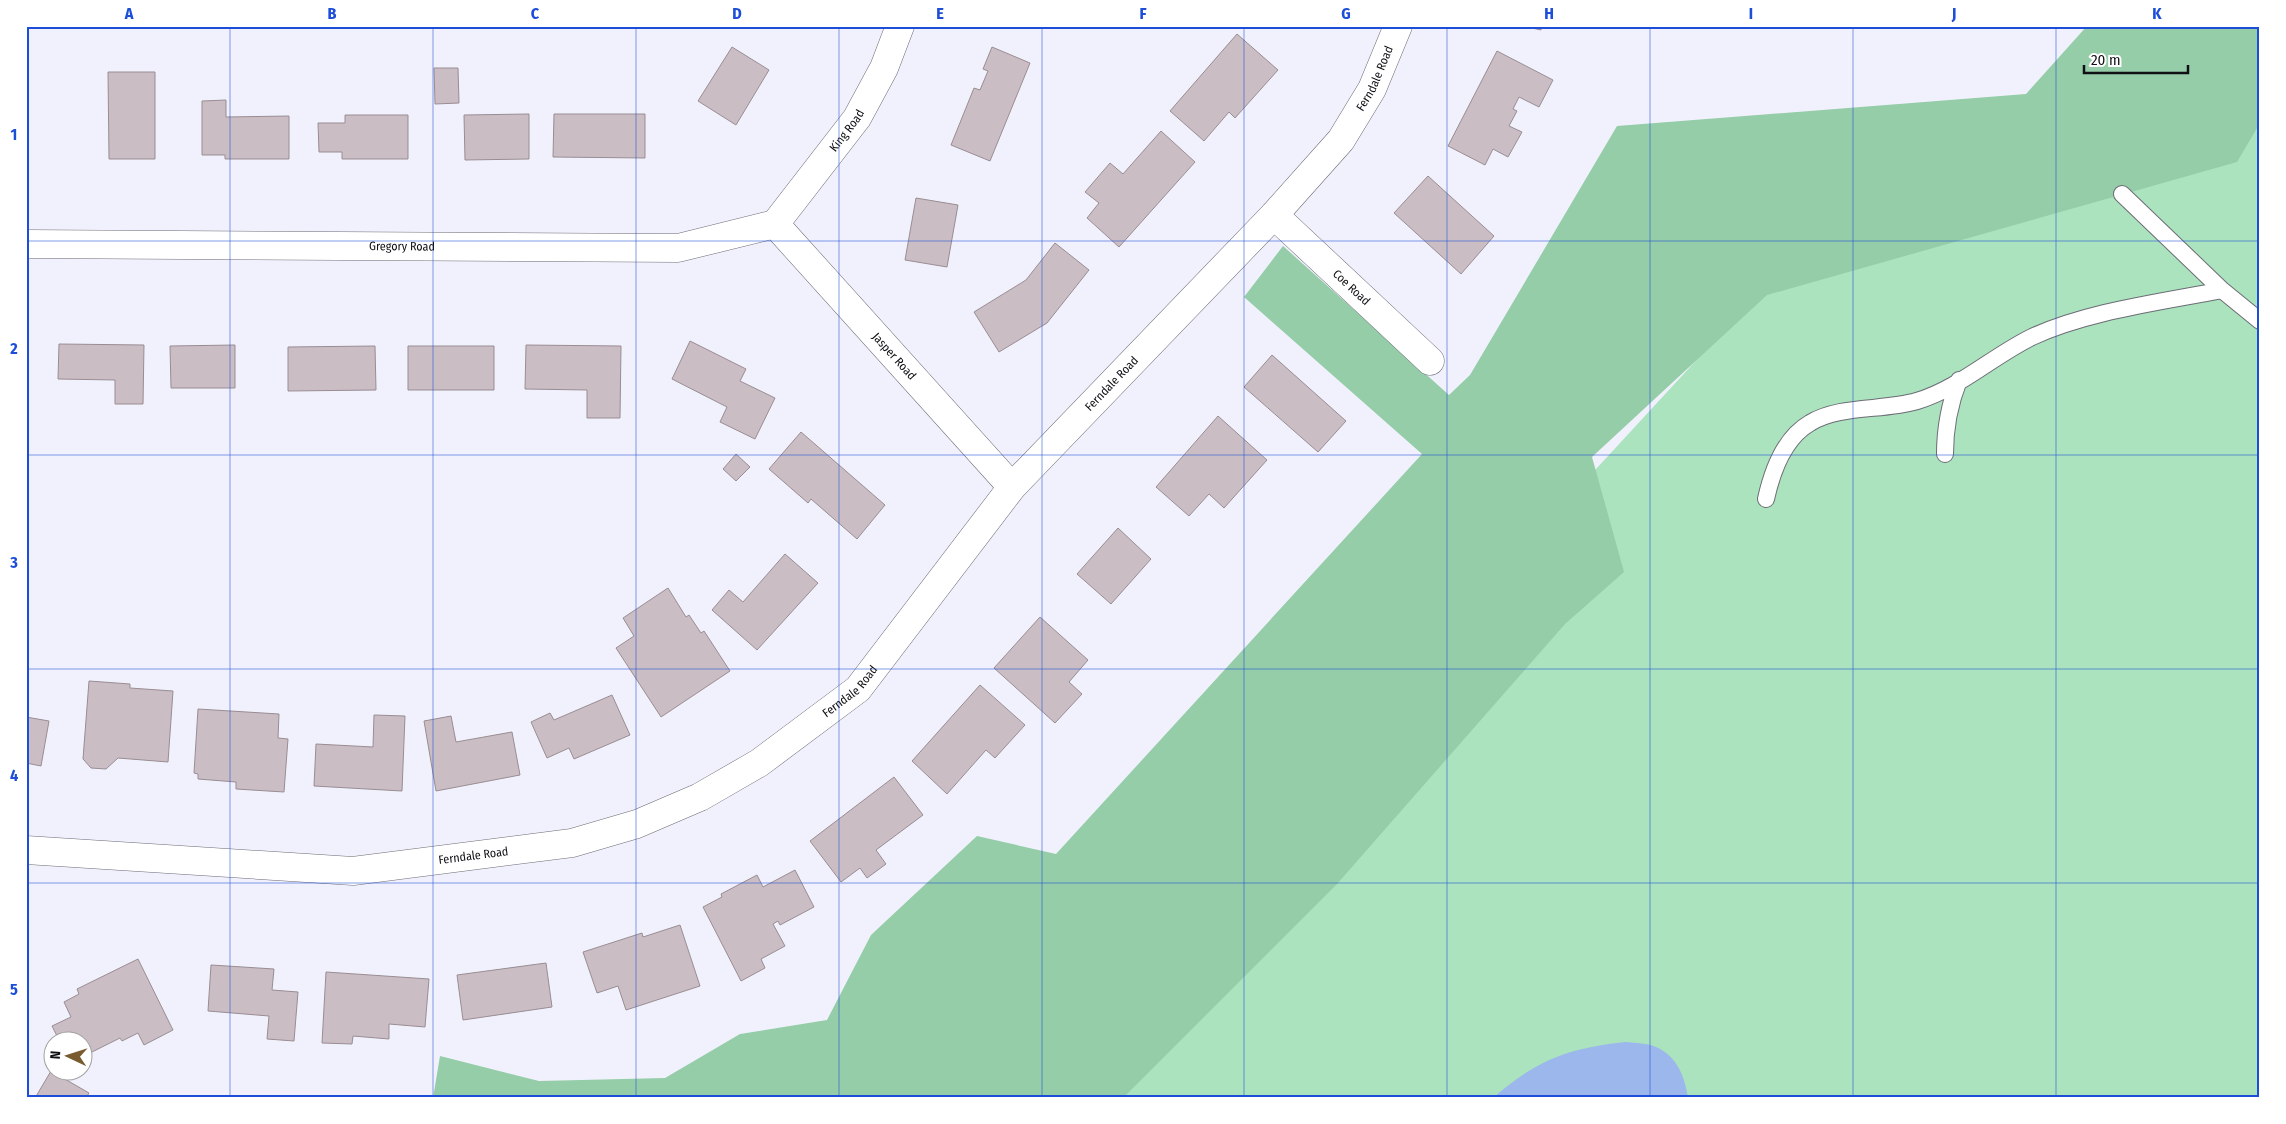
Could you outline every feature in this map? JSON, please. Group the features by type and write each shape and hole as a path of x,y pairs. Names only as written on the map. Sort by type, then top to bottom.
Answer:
{"street":[{"name":"King Road","path":"775,224 857,118 884,68 900,26"},
{"name":"Ferndale Road","path":"26,850 354,871 572,843 638,824 700,797 759,763 858,689 1012,487 1274,215 1341,140 1372,89 1398,26"},
{"name":"Coe Road","path":"1274,215 1430,360"},
{"name":"Gregory Road","path":"26,244 678,248 775,224"},
{"name":"Jasper Road","path":"775,224 1012,487"}],"lane":[{"path":"2122,194 2222,290 2260,321"},
{"path":"1766,499 1770,481 1779,459 1792,438 1809,423 1828,415 1886,408 1918,401 2033,337 2052,330 2118,311 2222,290"},
{"path":"1945,454 1945,427 1958,380"}],"green space":[{"path":"2087,26 2260,26 2260,123 2237,162 1767,295 1592,457 1624,572 1565,624 1337,884 1123,1098 433,1098 440,1056 539,1081 665,1078 740,1034 827,1020 871,935 977,836 1056,854 1422,454 1244,297 1283,246 1449,395 1470,375 1617,126 2026,94"},
{"path":"2092,26 2260,26 2260,1098 1016,1098 1881,160 2027,94"}],"water":[{"path":"1625,1042 1653,1046 1669,1056 1679,1068 1685,1082 1688,1098 1493,1098 1524,1074 1554,1058 1587,1048"}],"building":[{"path":"1523,26 1542,26 1541,30"},
{"path":"1237,34 1278,70 1235,118 1229,112 1204,141 1170,111"},
{"path":"732,47 769,70 736,125 698,101"},
{"path":"992,47 1030,63 990,161 951,145 974,88 980,90 988,71 983,69"},
{"path":"1497,51 1553,80 1539,107 1519,97 1513,109 1517,111 1509,126 1522,132 1508,157 1493,149 1485,165 1448,146"},
{"path":"434,68 458,68 459,103 435,104"},
{"path":"108,72 155,72 155,159 109,159"},
{"path":"226,100 226,117 289,116 289,159 225,159 225,155 202,155 202,101"},
{"path":"529,114 529,159 465,160 464,115"},
{"path":"554,114 645,114 645,158 553,157"},
{"path":"345,115 408,115 408,159 342,159 342,152 319,152 318,123 345,123"},
{"path":"1161,131 1195,162 1119,247 1087,218 1099,203 1085,192 1110,163 1123,174"},
{"path":"1428,176 1494,236 1461,274 1394,213"},
{"path":"916,198 958,205 947,267 905,260"},
{"path":"1055,243 1089,270 1047,323 999,352 974,312 1026,280"},
{"path":"690,341 746,369 740,381 775,398 755,439 720,422 727,407 672,379"},
{"path":"59,344 144,345 143,404 115,404 115,380 58,379"},
{"path":"235,345 235,388 171,388 170,346"},
{"path":"526,345 621,346 620,418 587,418 587,390 525,389"},
{"path":"375,346 376,390 288,391 288,347"},
{"path":"408,346 494,346 494,390 408,390"},
{"path":"1272,355 1346,421 1318,452 1244,387"},
{"path":"1218,416 1267,460 1224,508 1209,494 1189,516 1156,487"},
{"path":"801,432 885,505 857,539 811,499 808,503 769,469"},
{"path":"736,454 750,467 736,481 723,469"},
{"path":"1118,528 1151,559 1111,604 1077,574"},
{"path":"785,554 818,583 757,650 712,610 729,590 743,602"},
{"path":"668,588 686,617 689,615 701,633 704,631 730,671 661,717 616,648 634,636 623,618"},
{"path":"1040,617 1088,660 1069,682 1082,694 1055,723 994,668"},
{"path":"89,681 130,684 130,688 173,691 168,762 118,758 106,769 91,768 83,759"},
{"path":"980,685 1025,725 995,758 986,750 947,794 912,761"},
{"path":"612,695 630,735 574,759 569,748 547,758 531,722 550,713 554,720"},
{"path":"198,709 279,714 278,738 288,739 284,792 236,789 236,782 198,779 198,774 194,773"},
{"path":"374,715 405,716 402,791 314,786 316,744 373,747"},
{"path":"451,716 456,742 512,732 520,775 436,791 424,721"},
{"path":"26,717 49,721 41,766 26,763"},
{"path":"894,777 923,815 876,850 886,864 867,878 860,868 841,882 810,841"},
{"path":"795,870 814,907 780,925 778,921 773,924 785,946 761,959 765,968 741,981 703,907 722,897 721,894 757,875 763,887"},
{"path":"680,925 700,986 626,1010 618,986 597,993 583,952 642,933 643,937"},
{"path":"138,959 173,1030 144,1045 138,1033 122,1041 120,1038 92,1052 92,1032 55,1032 52,1026 71,1017 64,1002 79,994 77,989"},
{"path":"546,963 552,1007 463,1020 457,975"},
{"path":"211,965 274,969 272,990 298,992 294,1041 267,1039 269,1016 208,1011"},
{"path":"326,972 429,979 425,1027 389,1024 389,1039 353,1036 352,1044 322,1043"},
{"path":"44,1082 70,1082 89,1093 86,1098 35,1098"}]}
